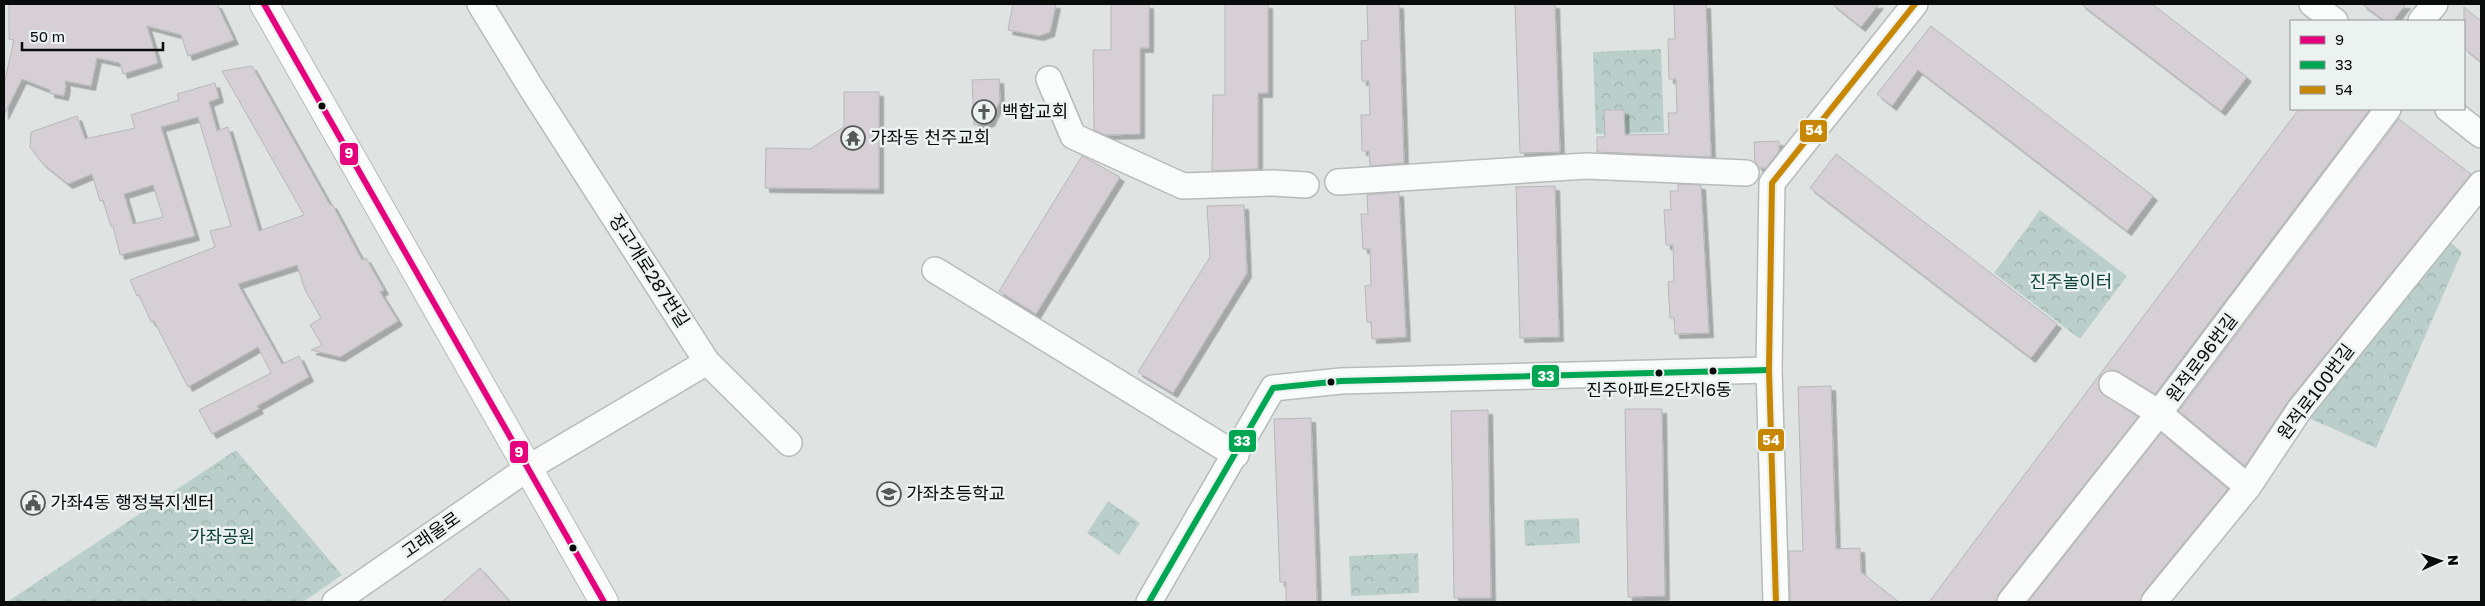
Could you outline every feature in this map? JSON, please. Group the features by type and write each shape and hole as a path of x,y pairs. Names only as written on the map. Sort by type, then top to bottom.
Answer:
{"main road":[{"path":"264,4 604,602"}],"street":[{"name":"장고개로287번길","path":"480,4 530,86 707,362 789,443"},
{"path":"1776,602 1769,370 1772,183 1915,4"},
{"path":"2312,4 2334,20"},
{"path":"2422,20 2435,4"},
{"path":"1049,79 1073,136 1183,186 1273,183 1306,185"},
{"name":"원적로96번길","path":"2010,602 2159,413 2387,110"},
{"path":"2449,110 2481,135"},
{"path":"1338,182 1586,166 1746,173"},
{"name":"원적로100번길","path":"2154,602 2248,487 2300,408 2481,184"},
{"path":"935,270 1236,455"},
{"path":"528,468 707,362"},
{"path":"1149,602 1236,455 1273,388 1347,381 1769,370"},
{"path":"2112,384 2159,413 2248,487"},
{"name":"고래울로","path":"335,602 528,468"}],"green space":[{"path":"1661,49 1664,132 1596,134 1593,52"},
{"name":"진주놀이터","path":"2040,210 2127,276 2080,339 1994,273"},
{"path":"2450,242 2462,252 2376,448 2309,418"},
{"name":"가좌공원","path":"236,450 342,575 303,602 7,602"},
{"path":"1108,501 1140,523 1119,555 1087,533"},
{"path":"1579,518 1580,543 1525,546 1524,520"},
{"path":"1418,553 1419,593 1351,596 1349,556"}],"building":[{"path":"9,4 217,4 234,40 188,56 181,35 147,26 158,63 123,74 120,63 97,58 91,86 65,81 64,96 50,93 50,90 22,79 4,115 4,84 14,40 9,39"},
{"path":"1013,4 1056,4 1050,32 1039,36 1008,30"},
{"path":"1111,4 1149,4 1149,48 1140,48 1140,134 1105,135 1094,130 1093,50 1111,50"},
{"path":"1225,4 1268,4 1268,93 1258,93 1258,169 1212,171 1213,95 1225,95"},
{"path":"1367,4 1399,4 1404,163 1370,166 1369,151 1362,151 1361,115 1370,115 1369,81 1362,81 1361,41 1368,40"},
{"path":"1515,4 1555,4 1560,152 1520,153"},
{"path":"1674,4 1706,4 1711,157 1597,152 1597,137 1605,137 1604,110 1624,110 1625,135 1669,134 1668,113 1677,113 1676,79 1669,79 1668,39 1675,39"},
{"path":"1832,4 1879,4 1861,27"},
{"path":"2081,4 2152,4 2247,77 2221,111"},
{"path":"2362,4 2406,4 2394,20 2384,20"},
{"path":"2464,7 2481,21 2481,62 2465,49"},
{"path":"1931,26 2153,196 2127,231 1918,70 1892,106 1877,94"},
{"path":"252,66 330,205 332,204 362,260 366,258 384,290 380,292 398,321 340,357 311,350 322,345 310,325 321,318 305,290 297,265 238,284 282,364 299,356 309,377 257,406 259,409 212,434 199,410 271,373 258,347 188,387 154,321 151,322 130,280 215,247 210,231 231,226 198,117 161,127 195,236 120,255 113,226 111,227 103,200 100,201 92,174 68,184 42,163 30,147 31,132 77,116 85,139 135,128 131,115 179,100 177,94 215,83 219,98 209,102 217,131 228,127 259,231 304,215 222,71","holes":["153,185 163,217 133,224 124,194"]},
{"name":"백합교회","path":"999,79 1000,101 990,122 974,125 972,80"},
{"name":"가좌동 천주교회","path":"844,92 879,92 879,189 765,188 766,148 810,149 844,127"},
{"path":"2298,110 2369,110 2155,394 2119,372 2112,370 2100,376 2098,384 2100,391 2138,417 1999,593 1996,602 1929,602"},
{"path":"2399,119 2471,174 2289,400 2245,466 2179,411"},
{"path":"1779,141 1779,151 1766,168 1759,168 1755,162 1754,142"},
{"path":"1836,154 2057,324 2031,358 1810,188"},
{"path":"1082,156 1120,177 1036,314 999,291"},
{"path":"1678,184 1701,185 1709,333 1675,334 1674,318 1670,318 1668,282 1674,281 1673,245 1666,245 1664,210 1671,210 1670,191 1678,191"},
{"path":"1555,186 1559,337 1520,338 1516,187"},
{"path":"1399,192 1406,337 1372,339 1371,322 1367,322 1365,286 1371,285 1370,249 1363,249 1361,214 1368,214 1367,195"},
{"path":"1244,205 1247,273 1173,393 1138,372 1210,257 1207,206"},
{"path":"1831,386 1836,549 1860,548 1861,572 1899,602 1790,602 1789,551 1803,551 1798,387"},
{"path":"1625,409 1662,409 1665,596 1628,597"},
{"path":"1488,410 1491,598 1454,598 1451,411"},
{"path":"1311,418 1317,602 1286,602 1286,582 1280,582 1274,419"},
{"path":"2161,433 2228,489 2143,593 2140,602 2028,602"},
{"path":"480,568 510,602 442,602"}],"transit line":[{"name":"9","path":"264,4 604,602"},
{"name":"54","path":"1776,602 1769,370 1772,183 1915,4"},
{"name":"33","path":"1149,602 1273,388 1341,381 1769,370"}],"place":[{"name":"백합교회","path":"984,112"},
{"name":"가좌동 천주교회","path":"853,138"},
{"name":"진주아파트2단지6동","path":"1659,373"},
{"name":"가좌초등학교","path":"889,494"},
{"name":"가좌4동 행정복지센터","path":"33,503"}]}
